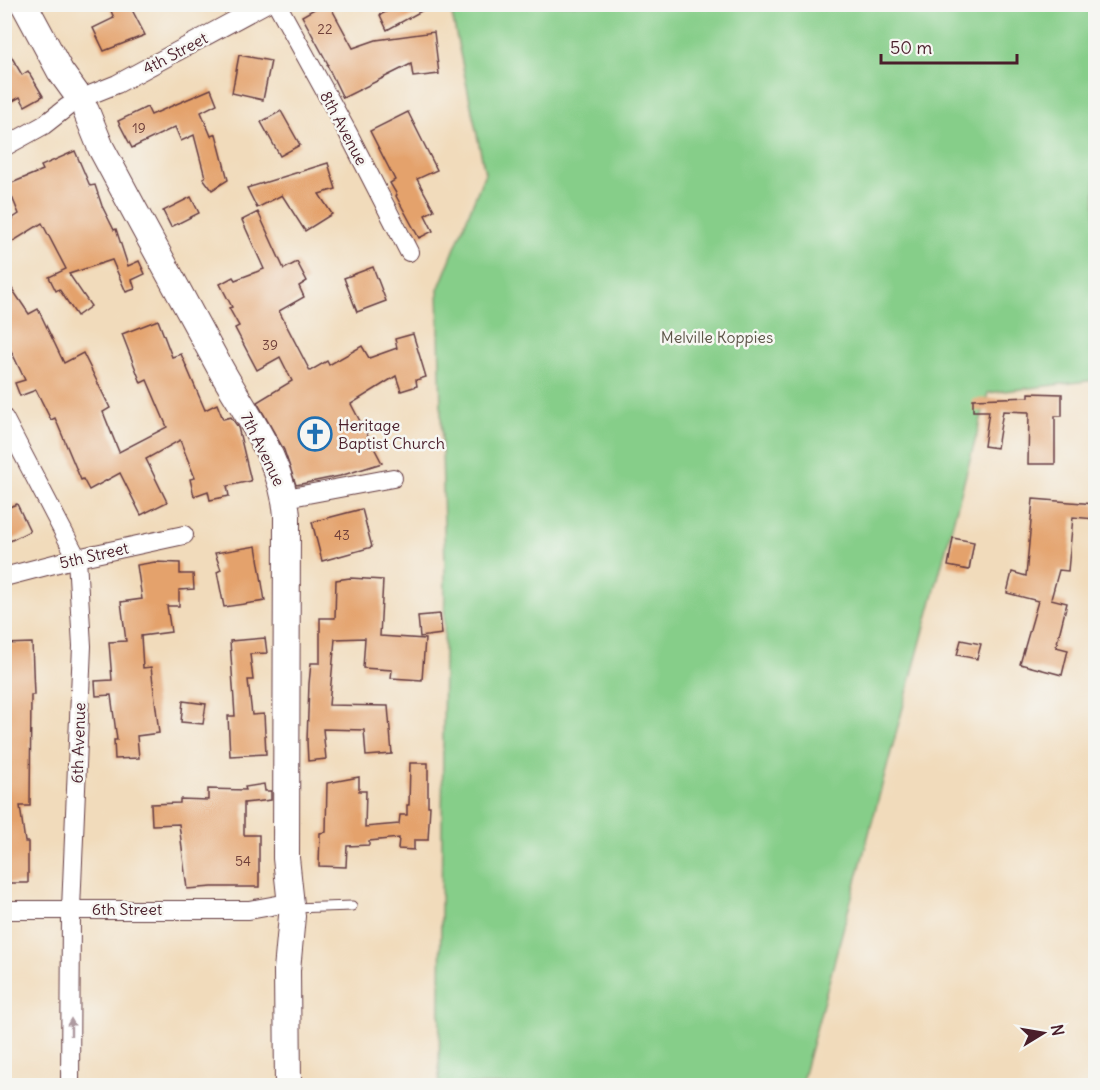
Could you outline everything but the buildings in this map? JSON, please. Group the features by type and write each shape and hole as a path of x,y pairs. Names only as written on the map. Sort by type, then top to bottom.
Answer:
{"street":[{"name":"7th Avenue","path":"24,4 221,370 261,438 279,475 286,498 284,910 288,1086"},
{"name":"4th Street","path":"4,147 266,4"},
{"name":"8th Avenue","path":"277,4 348,133 409,252"},
{"name":"6th Avenue","path":"4,418 77,558 82,646 71,909 70,1086"},
{"path":"286,498 393,478"},
{"name":"5th Street","path":"4,578 77,558 184,535"},
{"name":"6th Street","path":"4,910 284,910"}],"lane":[{"path":"284,910 352,906"}],"green space":[{"name":"Melville Koppies","path":"450,5 1095,5 1095,380 988,393 801,1085 439,1085 445,567 438,290 485,173"}],"place":[{"name":"Heritage Baptist Church","path":"315,434"}]}
